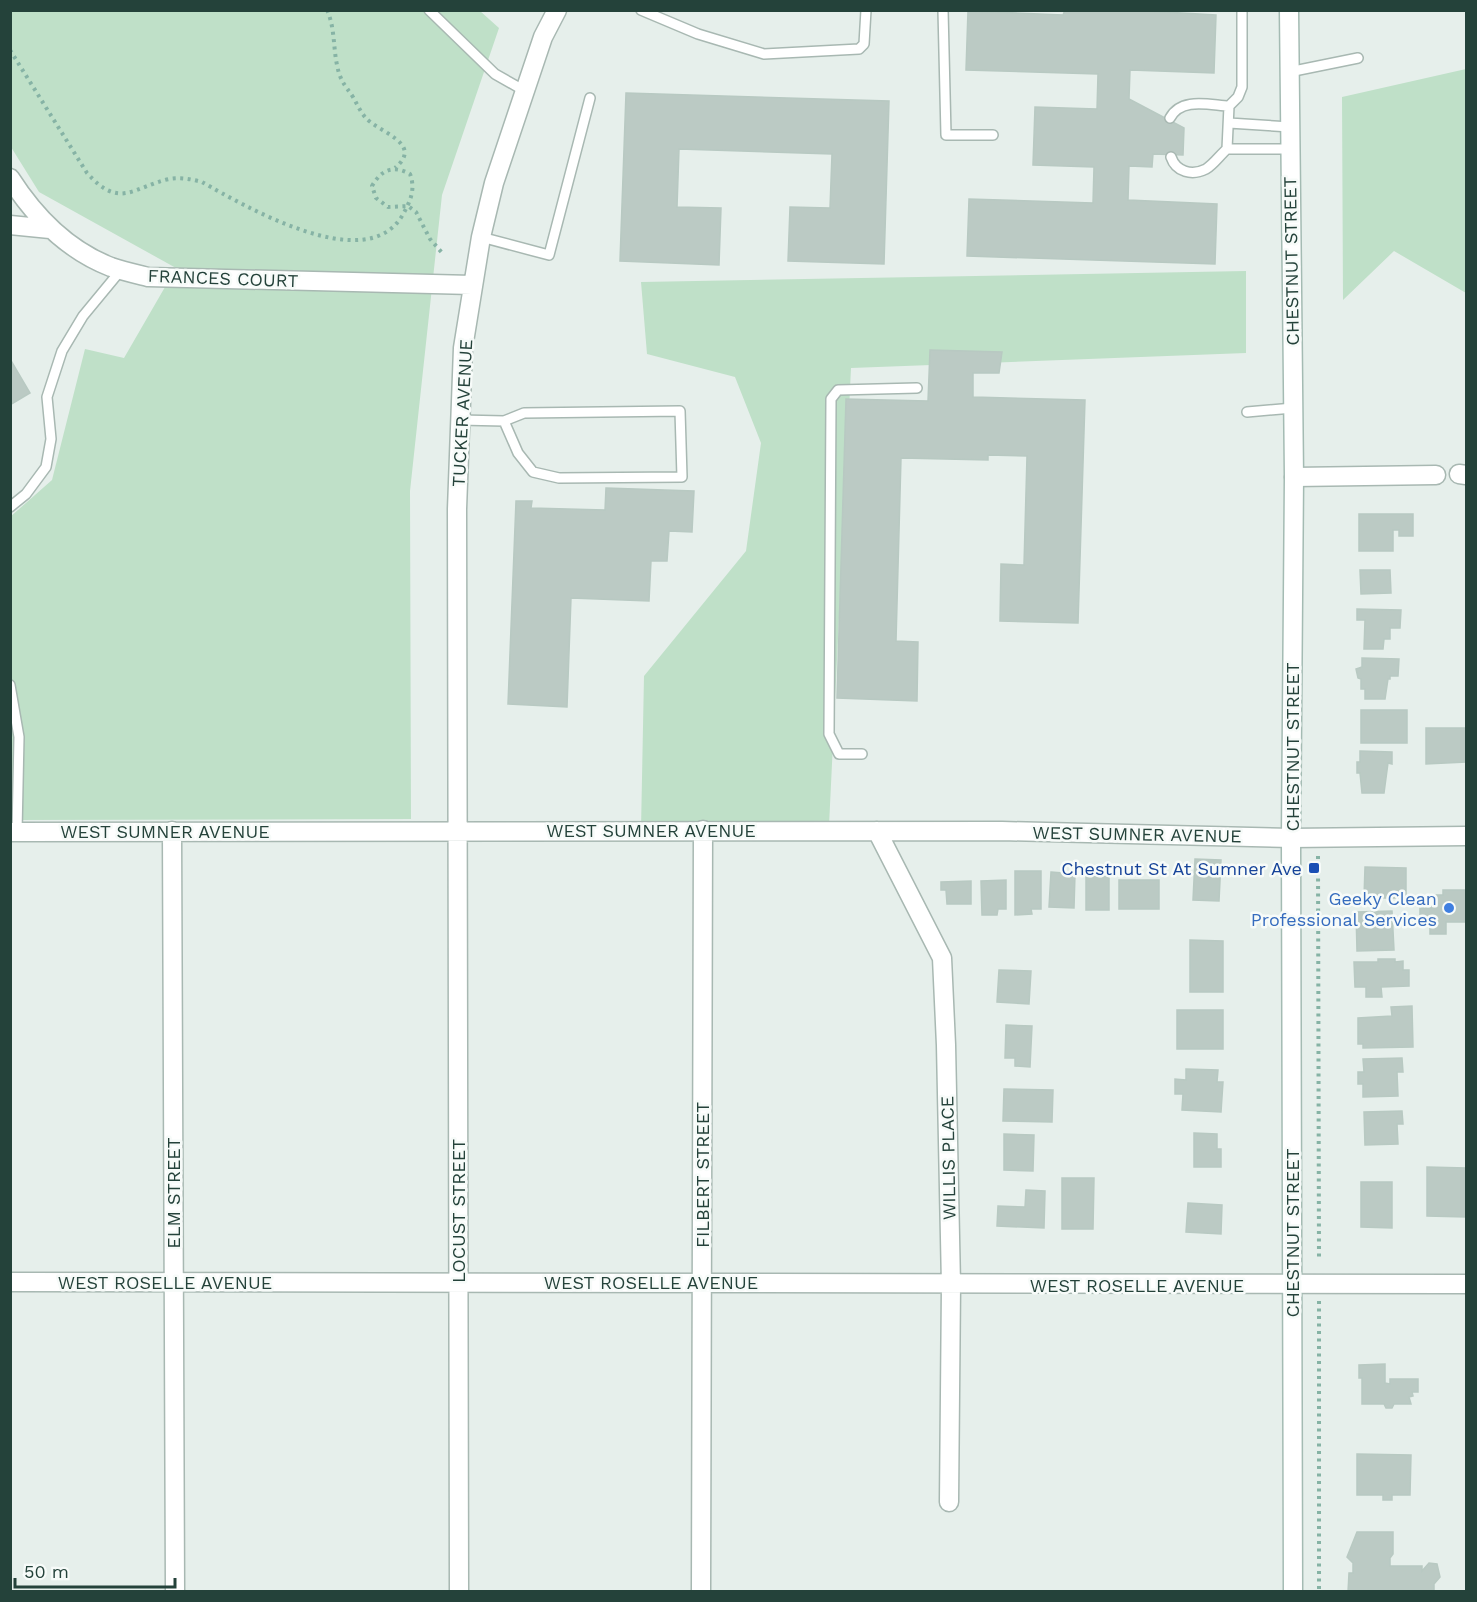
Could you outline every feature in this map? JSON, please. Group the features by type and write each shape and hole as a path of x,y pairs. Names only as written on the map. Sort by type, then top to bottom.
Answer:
{"street":[{"name":"TUCKER AVENUE","path":"458,830 457,509 464,348 472,285 494,183 543,37 557,10"},
{"name":"CHESTNUT STREET","path":"1289,10 1294,477 1291,838 1293,1592"},
{"name":"FRANCES COURT","path":"10,178 27,203 50,229 75,249 110,267 148,277 472,285"},
{"path":"10,225 50,229"},
{"path":"1294,477 1436,475"},
{"name":"LOCUST STREET","path":"458,830 459,1592"},
{"name":"WEST SUMNER AVENUE","path":"14,832 703,830 1002,831 1291,838 1467,836"},
{"name":"FILBERT STREET","path":"701,1592 703,830"},
{"name":"ELM STREET","path":"172,831 175,1592"},
{"name":"WILLIS PLACE","path":"877,831 942,958 951,1285 949,1502"},
{"name":"WEST ROSELLE AVENUE","path":"10,1282 1467,1284"}],"lane":[{"path":"429,10 495,74 525,91"},
{"path":"641,10 698,34 764,54 854,50 862,47 865,38 866,10"},
{"path":"943,10 946,135 993,135"},
{"path":"1171,157 1179,170 1193,172 1207,168 1227,148 1229,106 1238,97 1242,87 1242,10"},
{"path":"1289,72 1358,58"},
{"path":"481,237 549,255 590,98"},
{"path":"1170,118 1178,107 1189,104 1229,106"},
{"path":"1229,123 1290,127"},
{"path":"1227,148 1290,149"},
{"path":"10,507 26,494 46,467 51,439 47,397 62,351 83,316 121,270"},
{"path":"862,754 839,754 829,734 831,399 838,390 917,388"},
{"path":"1247,412 1293,408"},
{"path":"460,420 504,421 524,413 680,411 682,477 559,478 533,472 518,453 504,421"},
{"path":"10,685 19,737 14,832"}],"path":[{"path":"327,10 333,30 336,64 343,85 352,95 365,119 397,139 405,153 402,162 381,173 372,186 373,192 380,202 388,207 408,206 416,212 430,238 444,255"},
{"path":"10,50 87,173 100,187 115,192 132,192 168,179 191,179 202,182 283,223 311,233 354,241 376,237 392,228 408,206 413,182 410,174 394,168"},
{"path":"1318,850 1319,1260"},
{"path":"1319,1298 1320,1592"}],"green space":[{"path":"11,11 480,11 499,28 442,195 410,491 411,819 11,820 10,517 52,480 85,349 124,358 176,268 39,192 11,147"},
{"path":"1466,69 1466,293 1394,251 1343,300 1342,97"},
{"path":"1246,271 1246,353 851,368 829,826 641,829 644,676 746,551 761,443 735,377 647,354 641,282"}],"building":[{"path":"1065,10 1130,10 1216,15 1214,73 1130,70 1129,99 1184,128 1183,155 1153,154 1152,167 1129,166 1128,200 1217,204 1215,264 967,256 969,199 1093,203 1094,167 1033,165 1035,107 1097,109 1098,74 966,70 968,11 1063,15"},
{"path":"626,93 889,101 884,264 788,261 790,207 830,208 832,154 679,149 677,207 721,208 719,265 620,261"},
{"path":"930,350 1002,352 999,373 973,373 973,397 1085,400 1078,623 1000,621 1001,564 1024,565 1027,456 988,455 988,460 901,458 896,641 918,642 917,701 837,698 846,399 928,401"},
{"path":"10,359 30,393 10,405"},
{"path":"606,488 694,491 692,532 669,531 667,561 651,561 649,601 571,598 567,707 508,704 516,501 532,501 531,508 605,510"},
{"path":"1359,514 1413,514 1413,536 1399,536 1399,530 1393,530 1393,551 1359,551"},
{"path":"1360,570 1390,570 1391,593 1361,594"},
{"path":"1357,609 1401,610 1400,628 1390,628 1390,639 1384,639 1383,649 1364,649 1365,620 1357,620"},
{"path":"1362,658 1399,659 1398,676 1390,676 1388,679 1385,699 1365,699 1365,689 1361,689 1361,679 1358,678 1356,669 1362,667"},
{"path":"1361,710 1407,710 1407,743 1361,743"},
{"path":"1426,728 1466,728 1466,762 1426,764"},
{"path":"1360,751 1392,752 1392,764 1388,763 1384,793 1362,793 1360,773 1357,773"},
{"path":"1195,859 1221,860 1219,901 1193,900"},
{"path":"1365,867 1406,868 1406,898 1364,898"},
{"path":"1015,871 1041,871 1041,909 1031,909 1032,914 1015,915"},
{"path":"1051,872 1075,874 1074,908 1049,907"},
{"path":"1086,876 1109,876 1109,910 1086,910"},
{"path":"1006,880 1006,909 998,909 997,915 982,915 981,881"},
{"path":"1119,880 1159,880 1159,909 1119,909"},
{"path":"971,881 971,904 947,904 946,890 941,890 941,882"},
{"path":"1443,890 1466,890 1466,922 1446,922 1446,934 1430,934 1430,923 1420,923 1420,908 1431,908 1430,895 1443,895"},
{"path":"1392,911 1394,950 1357,951 1356,912"},
{"path":"1190,940 1223,941 1223,992 1190,992"},
{"path":"1378,959 1403,961 1403,970 1409,970 1409,986 1381,987 1382,997 1366,997 1366,987 1355,987 1354,962 1378,962"},
{"path":"999,970 1031,971 1029,1004 997,1002"},
{"path":"1412,1006 1413,1047 1363,1048 1363,1044 1358,1044 1358,1018 1392,1016 1391,1007"},
{"path":"1177,1010 1223,1010 1223,1049 1177,1049"},
{"path":"1006,1025 1032,1026 1030,1067 1015,1066 1015,1058 1005,1058"},
{"path":"1402,1058 1403,1072 1397,1072 1398,1096 1363,1097 1363,1084 1358,1084 1358,1072 1364,1072 1363,1059"},
{"path":"1186,1069 1218,1070 1217,1082 1223,1082 1221,1112 1182,1110 1183,1094 1175,1094 1175,1079 1186,1080"},
{"path":"1004,1089 1053,1090 1052,1122 1003,1121"},
{"path":"1402,1111 1403,1124 1397,1124 1398,1144 1365,1145 1364,1112"},
{"path":"1194,1133 1217,1134 1217,1149 1221,1149 1221,1167 1194,1167"},
{"path":"1004,1134 1034,1135 1033,1171 1004,1170"},
{"path":"1427,1167 1466,1168 1466,1217 1427,1216"},
{"path":"1062,1178 1094,1178 1093,1229 1062,1229"},
{"path":"1361,1182 1392,1182 1392,1228 1361,1227"},
{"path":"1026,1190 1045,1191 1044,1228 997,1226 998,1206 1025,1207"},
{"path":"1188,1203 1222,1205 1221,1234 1186,1232"},
{"path":"1385,1364 1385,1383 1390,1384 1390,1379 1418,1379 1418,1392 1412,1392 1413,1396 1409,1397 1411,1404 1394,1404 1392,1408 1386,1408 1384,1404 1362,1404 1362,1378 1359,1378 1359,1365"},
{"path":"1357,1454 1411,1455 1410,1495 1392,1495 1392,1500 1383,1500 1383,1495 1357,1495"},
{"path":"1357,1532 1393,1532 1393,1554 1390,1558 1390,1566 1422,1566 1422,1571 1429,1563 1437,1564 1440,1577 1434,1584 1434,1592 1348,1592 1349,1573 1353,1573 1353,1563 1347,1557"}],"place":[{"name":"Chestnut St At Sumner Ave","path":"1314,868"},
{"name":"Geeky Clean Professional Services","path":"1449,908"}]}
